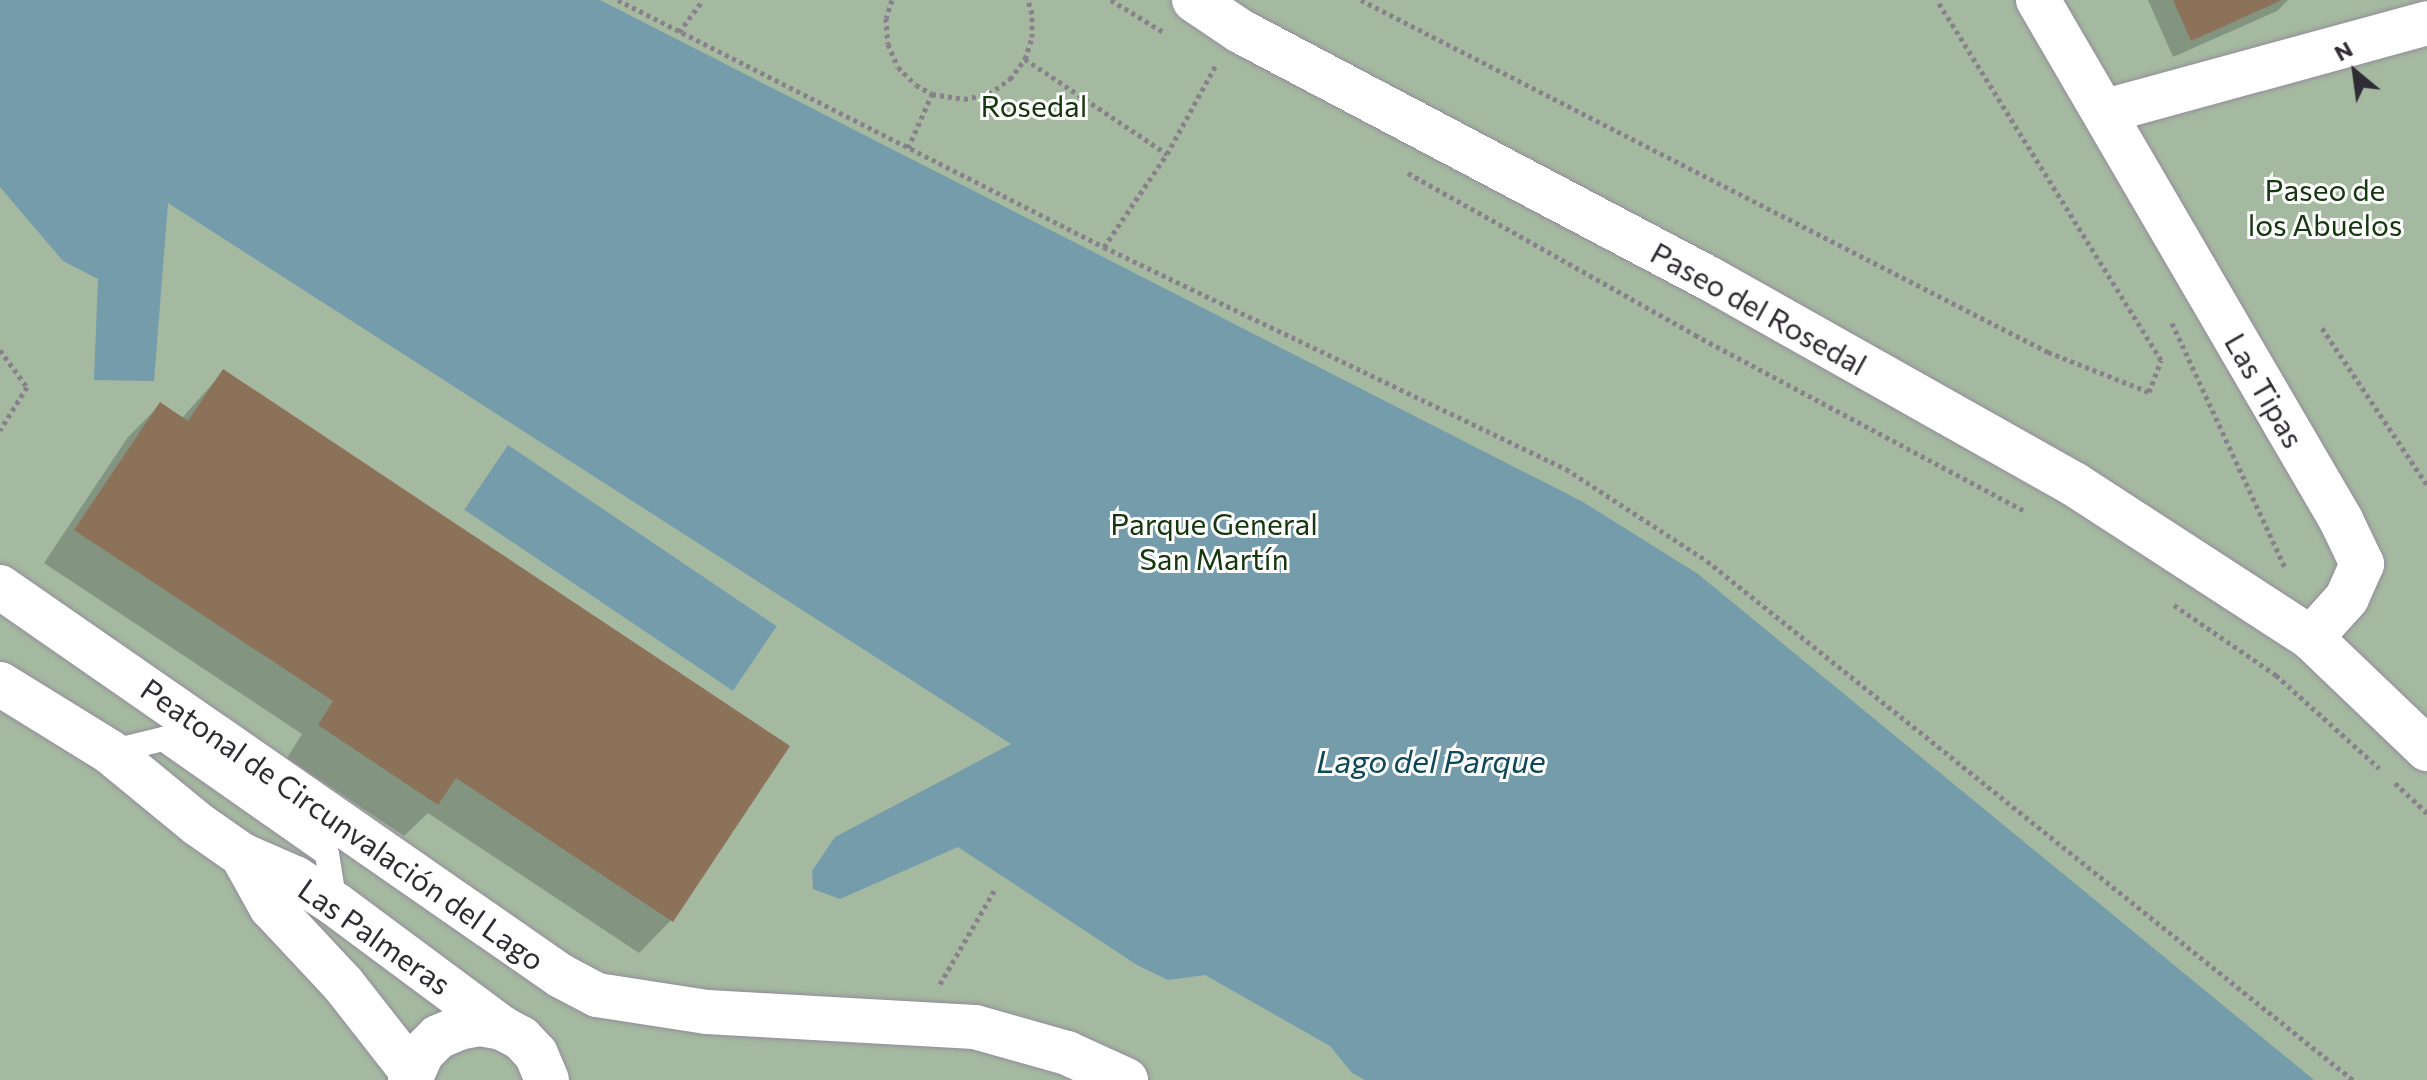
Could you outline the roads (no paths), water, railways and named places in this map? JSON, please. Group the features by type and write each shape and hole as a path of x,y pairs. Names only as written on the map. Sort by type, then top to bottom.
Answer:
{"street":[{"name":"Paseo del Rosedal","path":"1194,0 1240,31 1710,279 2074,484 2311,638"},
{"name":"Las Tipas","path":"2038,0 2106,111 2341,520 2362,564 2347,598 2311,638"},
{"path":"2106,111 2427,23"},
{"name":"Peatonal de Circunvalación del Lago","path":"0,587 561,976 597,995 707,1012 975,1027 1067,1053 1126,1080"},
{"path":"2311,638 2427,749"},
{"name":"Las Palmeras","path":"0,684 110,752 242,855 295,878 335,904 502,1028 521,1038 536,1054 547,1080"},
{"name":"Las Palmeras","path":"242,855 271,907 343,984 411,1076"},
{"path":"411,1076 422,1053 438,1037 469,1026 502,1028"}],"lane":[{"path":"110,752 163,739 327,854 335,904"}],"water":[{"name":"Lago del Parque","path":"0,0 600,0 1583,502 1698,574 2314,1080 1365,1080 1352,1073 1330,1046 1205,975 1168,980 1137,965 958,847 840,899 813,889 812,871 835,837 1011,744 168,203 154,381 94,380 98,279 63,261 0,187"},
{"path":"508,445 777,626 733,691 464,510"}],"park label":[{"name":"Rosedal","path":"1034,105"},
{"name":"Paseo de los Abuelos","path":"2325,206"},
{"name":"Parque General San Martín","path":"1214,540"}]}
